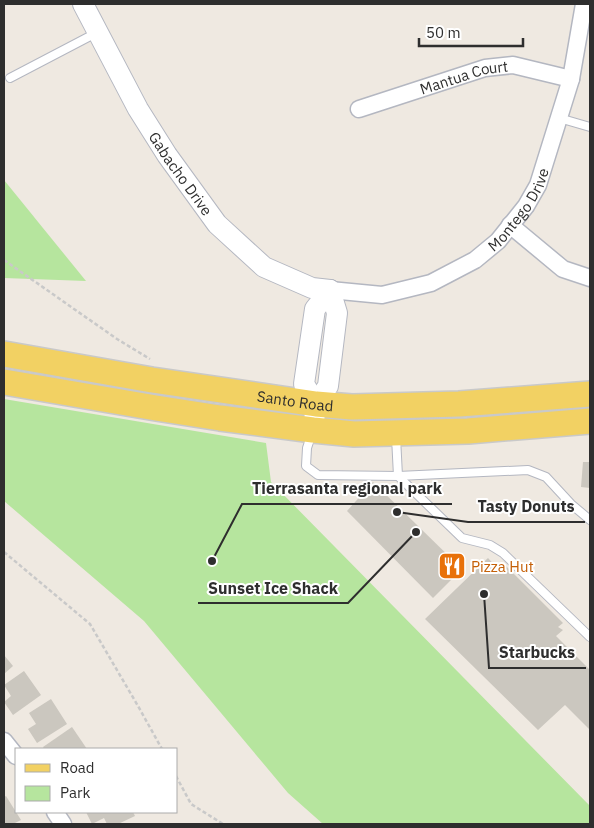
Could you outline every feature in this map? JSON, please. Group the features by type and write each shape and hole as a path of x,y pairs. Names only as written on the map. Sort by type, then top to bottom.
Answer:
{"main road":[{"name":"Santo Road","path":"4,354 152,380 316,404 352,407 459,404 590,394"},
{"name":"Santo Road","path":"4,382 156,408 354,434 468,431 590,422"}],"street":[{"name":"Gabacho Drive","path":"83,4 138,109 167,155 217,224 264,268 312,288 330,290"},
{"name":"Montego Drive","path":"330,290 382,295 431,283 475,260 498,241 526,206 538,185 571,79 586,11"},
{"name":"Mantua Court","path":"359,109 485,68 513,65 571,79"},
{"path":"510,225 563,269 590,278"},
{"path":"313,430 316,404 328,386 337,313 330,290"},
{"path":"4,741 15,755"},
{"path":"56,813 63,824"}],"lane":[{"path":"10,78 98,32"},
{"path":"558,118 590,127"},
{"path":"313,430 307,448 306,466 318,475 398,476 528,470 546,477 571,504 590,520"},
{"path":"396,433 398,476 462,538 490,545 503,553 590,637"}],"path":[{"path":"4,260 117,339 150,359"},
{"path":"4,552 90,624 161,748"},
{"path":"178,780 191,804 223,824"}],"green space":[{"path":"4,180 86,281 4,278"},
{"path":"4,399 266,443 271,482 590,806 590,824 323,824 288,793 144,621 4,501"}],"building":[{"path":"583,462 590,462 590,488 581,487"},
{"path":"373,482 462,569 433,598 347,511"},
{"path":"488,558 498,569 504,564 563,623 558,627 563,630 556,636 590,670 590,730 565,705 538,730 425,619"},
{"path":"4,655 13,666 4,674"},
{"path":"24,671 41,695 13,715 4,702 11,696 4,685"},
{"path":"51,699 67,724 37,743 28,729 36,724 29,713"},
{"path":"72,727 86,748 44,748"},
{"path":"6,796 21,820 13,824 4,824 4,797"},
{"path":"86,813 134,813 135,816 118,824 107,824 104,818 92,824"}],"place":[{"name":"Tasty Donuts","path":"397,512"},
{"name":"Sunset Ice Shack","path":"416,532"},
{"name":"Tierrasanta regional park","path":"212,561"},
{"name":"Pizza Hut","path":"452,566"},
{"name":"Starbucks","path":"484,594"}]}
